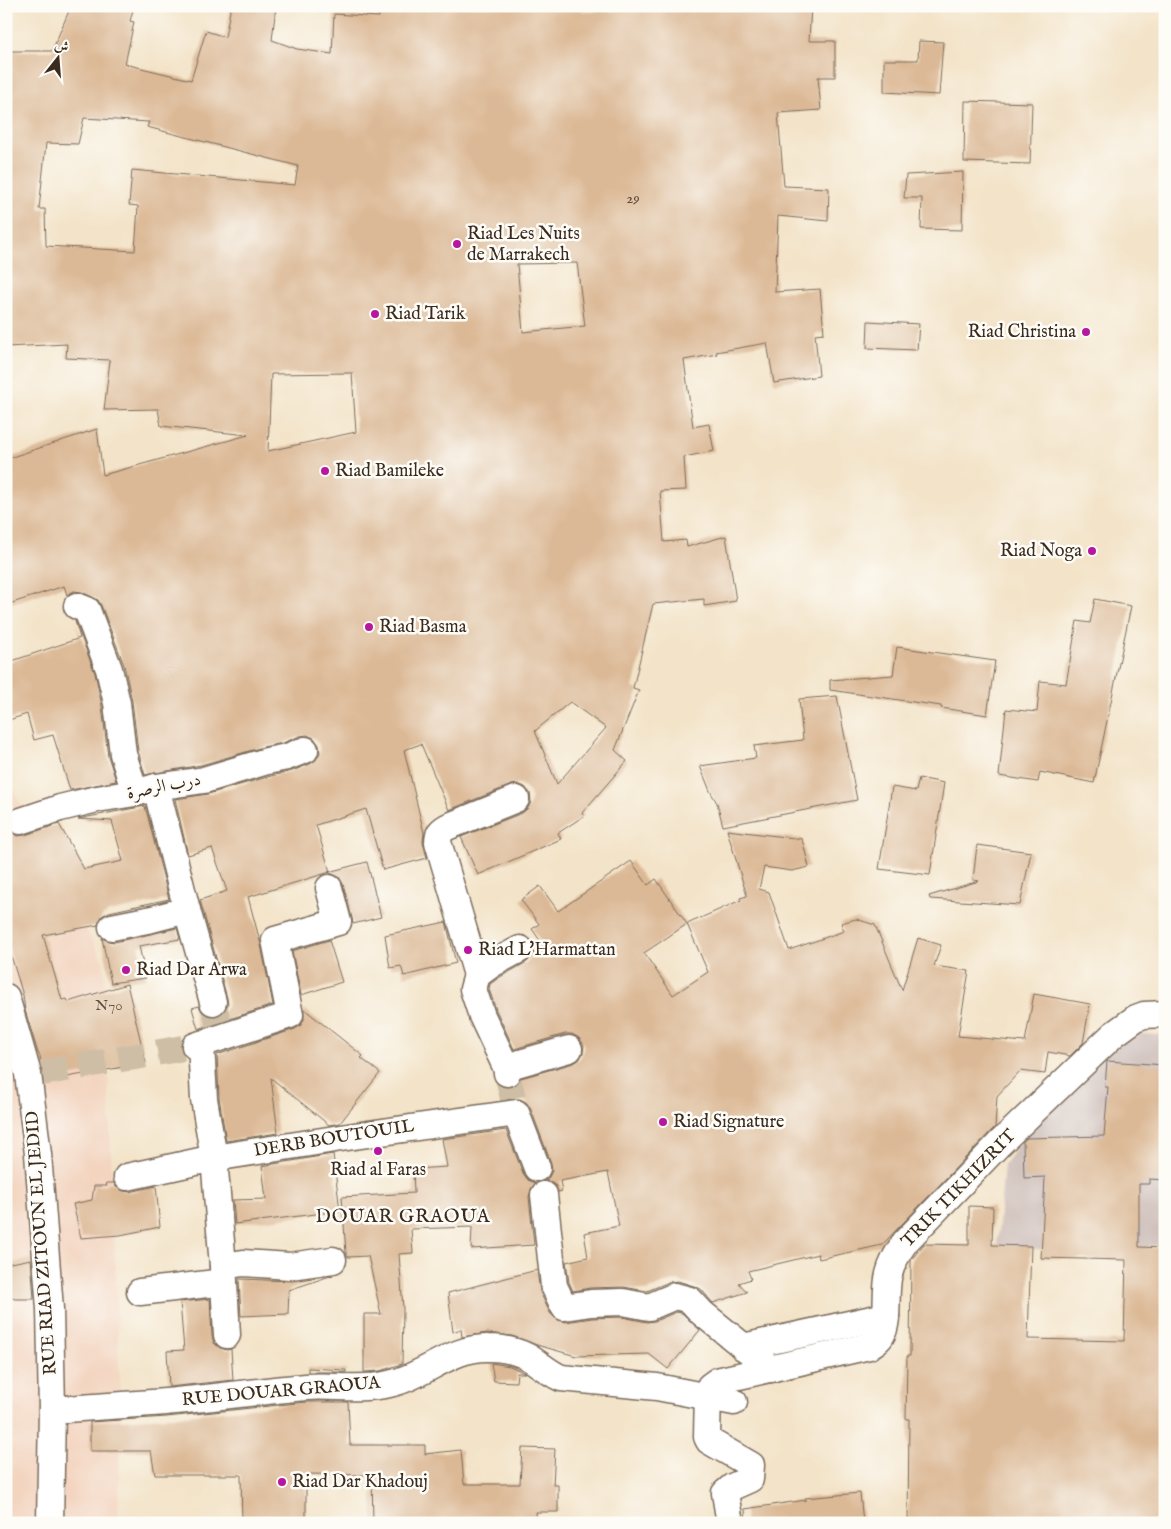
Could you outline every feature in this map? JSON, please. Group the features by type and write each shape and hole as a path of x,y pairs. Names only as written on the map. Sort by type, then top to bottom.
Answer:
{"street":[{"path":"77,606 87,610 108,664 117,703 123,754 146,790 187,910 213,1002"},
{"name":"درب الرصرة","path":"21,820 60,808 204,780 287,757 305,750"},
{"path":"516,799 447,827 442,830 438,842 477,975 473,989 474,995 507,1070 569,1048"},
{"path":"227,1335 214,1158 204,1099 209,1039 290,1015 274,940 338,922 329,888"},
{"path":"112,928 152,920 187,910"},
{"path":"477,975 492,964 520,949"},
{"name":"RUE RIAD ZITOUN EL JEDID","path":"6,996 35,1074 38,1154 50,1309 52,1410 50,1523"},
{"name":"TRIK TIKHIZRIT","path":"708,1396 710,1386 717,1381 869,1346 876,1342 885,1327 886,1289 889,1273 895,1258 905,1242 1000,1144 1114,1034 1136,1018 1144,1015 1165,1014"},
{"name":"DERB BOUTOUIL","path":"127,1177 214,1158 515,1110 537,1168"},
{"path":"544,1195 554,1286 564,1307 590,1302 623,1302 649,1308 675,1296 690,1300 702,1313 770,1369"},
{"path":"140,1292 224,1274 243,1263 290,1266 333,1260"},
{"path":"743,1347 886,1316"},
{"name":"RUE DOUAR GRAOUA","path":"52,1410 165,1402 307,1387 364,1387 393,1383 452,1356 477,1348 506,1349 528,1358 561,1378 657,1387 734,1402"},
{"path":"708,1396 707,1437 709,1441 751,1465 750,1479 724,1493 730,1523"}],"shaded area":[{"path":"6,776 104,963 121,1415 118,1523 6,1523"},
{"path":"1141,1034 1165,1035 1165,1243 1117,1254 997,1247 1004,1165 1087,1050"}],"building":[{"path":"71,6 134,6 130,21 134,22 125,64 191,80 206,31 225,37 231,6 276,6 272,40 297,49 332,54 334,14 379,17 379,6 582,6 582,12 690,6 811,6 809,41 835,41 835,77 818,77 821,110 778,113 784,186 829,188 828,221 778,216 775,292 820,289 824,333 815,334 819,376 774,383 767,343 684,360 693,427 709,424 714,451 684,457 686,490 660,491 664,542 686,540 687,547 726,536 736,601 704,606 704,599 653,604 633,688 639,690 615,750 627,761 582,813 584,816 558,833 561,839 478,875 461,837 522,813 531,802 530,793 525,787 518,784 511,785 449,810 421,744 404,750 424,833 423,842 427,858 383,870 366,809 316,825 330,872 248,897 261,945 273,1005 198,1029 192,1008 199,1006 203,1013 209,1016 217,1016 223,1013 228,1005 200,900 227,891 212,848 188,855 175,799 208,794 292,771 316,760 320,753 319,745 314,738 307,735 300,736 283,743 201,765 145,775 138,751 132,701 124,665 98,600 82,592 74,591 67,595 64,586 6,605 6,459 97,429 103,475 248,435 161,426 158,409 104,410 110,360 66,358 67,344 6,347 6,106 8,107 6,51 52,51","holes":["84,118 149,122 147,127 298,166 295,185 132,170 129,205 138,206 135,251 46,246 45,209 39,209 46,143 78,144","577,263 585,326 523,332 517,264","352,373 356,432 268,451 271,374","570,702 606,728 557,784 535,731"]},
{"path":"919,41 943,42 939,95 884,92 884,60 918,60"},
{"path":"965,101 1032,103 1030,164 964,162"},
{"path":"963,172 962,230 921,229 922,198 904,198 906,175"},
{"path":"868,321 919,324 917,350 867,348"},
{"path":"1095,599 1131,606 1094,783 1040,772 1038,782 999,776 1006,709 1037,712 1040,681 1066,684 1077,621 1090,623"},
{"path":"75,621 95,673 102,706 108,756 116,781 70,790 53,735 34,740 27,714 6,721 6,663 80,638"},
{"path":"897,647 995,661 987,715 941,708 941,706 830,690 830,680 893,675"},
{"path":"837,696 857,800 723,826 717,803 700,766 756,758 754,746 803,740 799,699"},
{"path":"919,778 944,783 930,875 879,869 892,787 916,791"},
{"path":"145,806 169,899 109,912 102,916 98,925 43,935 62,1000 67,999 68,1002 127,984 146,1063 44,1081 40,1056 25,1010 23,995 6,939 6,831 9,830 18,836 59,824 84,869 123,861 112,821 78,819"},
{"path":"727,830 802,839 809,867 792,871 764,867 759,889 769,892 789,950 844,931 841,923 856,919 875,925 902,990 918,938 941,945 934,966 969,971 958,1036 1025,1042 1034,994 1090,1004 1083,1043 1070,1056 1048,1052 1045,1074 1020,1071 997,1096 995,1127 882,1245 819,1259 818,1254 748,1271 751,1279 739,1283 747,1292 713,1303 701,1289 678,1281 669,1282 647,1291 623,1287 590,1288 573,1291 569,1282 566,1262 588,1257 584,1233 619,1226 608,1172 560,1181 562,1191 558,1192 556,1186 545,1180 552,1171 551,1163 530,1107 520,1099 504,1100 500,1086 510,1088 517,1084 521,1078 574,1063 579,1060 583,1053 584,1045 579,1038 572,1034 565,1034 514,1049 496,1010 489,989 490,984 527,962 533,955 546,949 532,929 539,924 521,900 540,886 558,911 631,861 648,885 656,879 687,924 747,896","holes":["687,924 708,972 673,995 644,953"]},
{"path":"977,845 1031,852 1020,905 930,899 929,896 979,881 973,880"},
{"path":"367,862 381,917 353,924 343,884 339,877 328,872"},
{"path":"446,922 456,963 404,976 401,966 390,968 385,935"},
{"path":"177,928 180,939 139,946 146,978 111,983 102,938 115,942"},
{"path":"329,940 342,982 301,995 292,951"},
{"path":"304,1009 363,1056 361,1058 380,1073 340,1123 329,1125 271,1078 278,1133 226,1141 219,1097 217,1055 295,1029 304,1020"},
{"path":"1107,1061 1165,1065 1165,1180 1149,1179 1149,1184 1139,1184 1139,1247 1165,1248 1165,1522 1049,1520 1049,1523 908,1523 909,1419 906,1419 907,1356 910,1356 911,1260 924,1244 969,1245 969,1206 993,1207 992,1245 1031,1246 1028,1339 1124,1341 1126,1260 1041,1258 1045,1177 1024,1178 1023,1141 1027,1138 1104,1136 1108,1087 1105,1087"},
{"path":"506,1130 523,1173 528,1180 535,1183 529,1197 534,1245 471,1249 472,1227 411,1229 413,1253 399,1254 403,1309 402,1364 380,1371 364,1372 364,1314 381,1314 368,1256 348,1257 346,1253 342,1197 414,1193 413,1169 447,1167 442,1139"},
{"path":"333,1154 340,1211 235,1224 233,1200 266,1199 262,1166"},
{"path":"106,1183 114,1183 116,1187 123,1191 130,1192 156,1186 160,1227 120,1235 81,1238 73,1204 92,1200 94,1186 107,1186"},
{"path":"31,1259 34,1299 15,1299 6,1295 6,1264"},
{"path":"537,1270 540,1292 550,1313 558,1320 566,1322 592,1318 622,1317 647,1322 655,1321 676,1312 682,1313 700,1330 668,1369 649,1354 576,1356 512,1336 487,1333 462,1337 461,1329 453,1332 448,1293"},
{"path":"333,1275 289,1290 288,1314 241,1316 239,1279 292,1281"},
{"path":"210,1299 212,1336 214,1343 220,1348 231,1349 233,1380 169,1387 167,1351 184,1350 180,1302"},
{"path":"491,1363 510,1366 525,1373 517,1373 516,1382 494,1381"},
{"path":"308,1368 346,1370 346,1372 308,1372"},
{"path":"307,1402 348,1402 350,1445 425,1445 425,1454 461,1450 464,1484 520,1484 522,1448 555,1449 553,1485 558,1485 558,1512 536,1512 537,1523 373,1523 372,1475 306,1474 306,1523 242,1523 241,1475 155,1475 151,1451 90,1451 90,1422 167,1417"},
{"path":"860,1493 863,1523 746,1523 745,1509 806,1500 805,1498"}],"tunnel":[{"path":"213,1002 220,1029"},
{"path":"42,1073 195,1046"},
{"path":"507,1073 515,1107"}],"place":[{"name":"Riad Les Nuits de Marrakech","path":"457,244"},
{"name":"Riad Tarik","path":"375,314"},
{"name":"Riad Christina","path":"1086,332"},
{"name":"Riad Bamileke","path":"325,471"},
{"name":"Riad Noga","path":"1092,551"},
{"name":"Riad Basma","path":"369,627"},
{"name":"Riad L'Harmattan","path":"468,950"},
{"name":"Riad Dar Arwa","path":"126,970"},
{"name":"Riad Signature","path":"663,1122"},
{"name":"Riad al Faras","path":"378,1151"},
{"name":"Riad Dar Khadouj","path":"282,1482"}],"district":[{"name":"DOUAR GRAOUA","path":"403,1217"}]}
